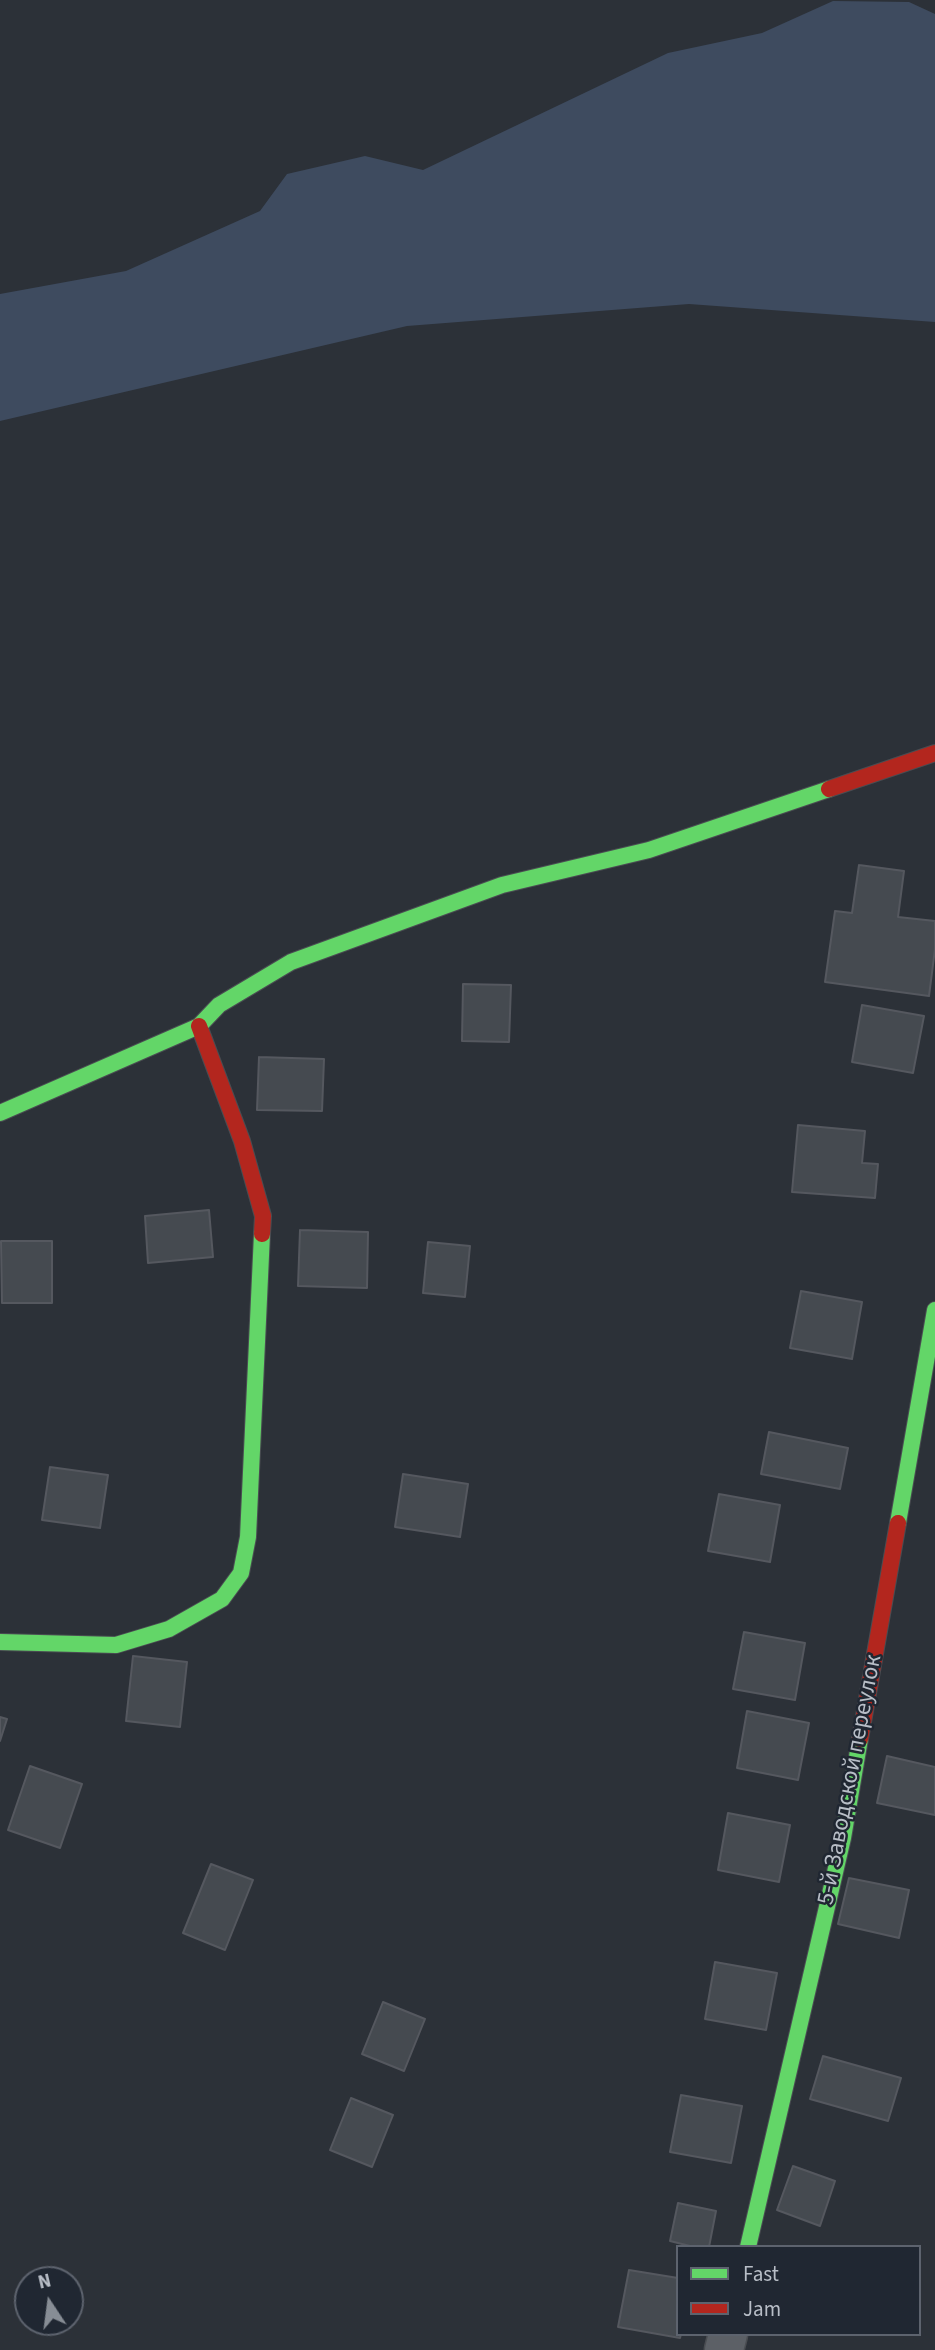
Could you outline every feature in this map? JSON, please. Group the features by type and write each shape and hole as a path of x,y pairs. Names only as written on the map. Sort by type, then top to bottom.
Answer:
{"street":[{"path":"0,1113 198,1026 219,1005 291,962 502,886 649,850 935,753"},
{"path":"0,1642 116,1645 169,1629 222,1599 241,1573 248,1536 264,1216 242,1141 198,1026"},
{"name":"5-й Заводской переулок","path":"748,2245 843,1838 935,1310"}],"water":[{"path":"833,1 909,2 935,14 935,322 689,304 407,326 0,421 0,294 126,271 260,211 287,174 365,156 423,170 668,53 762,33"}],"building":[{"path":"859,865 904,871 898,917 935,921 935,949 929,996 825,982 835,911 852,913"},
{"path":"463,984 511,985 509,1042 462,1041"},
{"path":"862,1005 924,1016 913,1073 852,1062"},
{"path":"259,1057 324,1059 322,1111 257,1110"},
{"path":"798,1125 865,1131 862,1163 878,1164 875,1198 792,1192"},
{"path":"209,1210 213,1257 148,1263 145,1216"},
{"path":"300,1230 368,1232 367,1288 298,1286"},
{"path":"1,1241 52,1241 52,1303 2,1303"},
{"path":"428,1242 470,1246 465,1297 423,1293"},
{"path":"801,1291 862,1302 852,1359 790,1348"},
{"path":"769,1432 848,1448 840,1489 761,1474"},
{"path":"50,1467 108,1475 100,1528 42,1520"},
{"path":"403,1474 468,1484 460,1537 395,1527"},
{"path":"719,1494 780,1505 770,1562 708,1551"},
{"path":"744,1632 805,1643 795,1700 733,1689"},
{"path":"133,1656 187,1662 180,1727 126,1721"},
{"path":"747,1711 809,1723 798,1780 737,1768"},
{"path":"0,1717 7,1719 0,1741"},
{"path":"887,1756 935,1767 935,1815 877,1803"},
{"path":"30,1766 82,1784 60,1848 8,1830"},
{"path":"728,1813 790,1825 779,1882 718,1870"},
{"path":"211,1864 253,1880 225,1950 183,1933"},
{"path":"849,1878 909,1890 899,1938 838,1924"},
{"path":"715,1962 777,1973 766,2030 705,2019"},
{"path":"383,2002 425,2019 404,2071 362,2054"},
{"path":"823,2056 901,2078 888,2121 810,2099"},
{"path":"681,2095 742,2106 731,2163 670,2152"},
{"path":"351,2098 393,2115 372,2167 330,2150"},
{"path":"793,2166 835,2181 820,2226 777,2210"},
{"path":"678,2203 716,2211 709,2245 686,2245 670,2241"},
{"path":"629,2270 676,2278 676,2336 680,2338 618,2327"}],"traffic: fast":[{"path":"0,1113 199,1026 219,1005 291,962 502,885 649,850 829,789"},
{"path":"0,1642 116,1645 169,1629 222,1599 241,1573 248,1537 262,1234"},
{"path":"898,1523 935,1310"},
{"path":"748,2245 843,1838 860,1739"}],"traffic: jam":[{"path":"829,789 935,753"},
{"path":"199,1026 242,1141 263,1216 262,1234"},
{"path":"860,1739 898,1523"}]}
